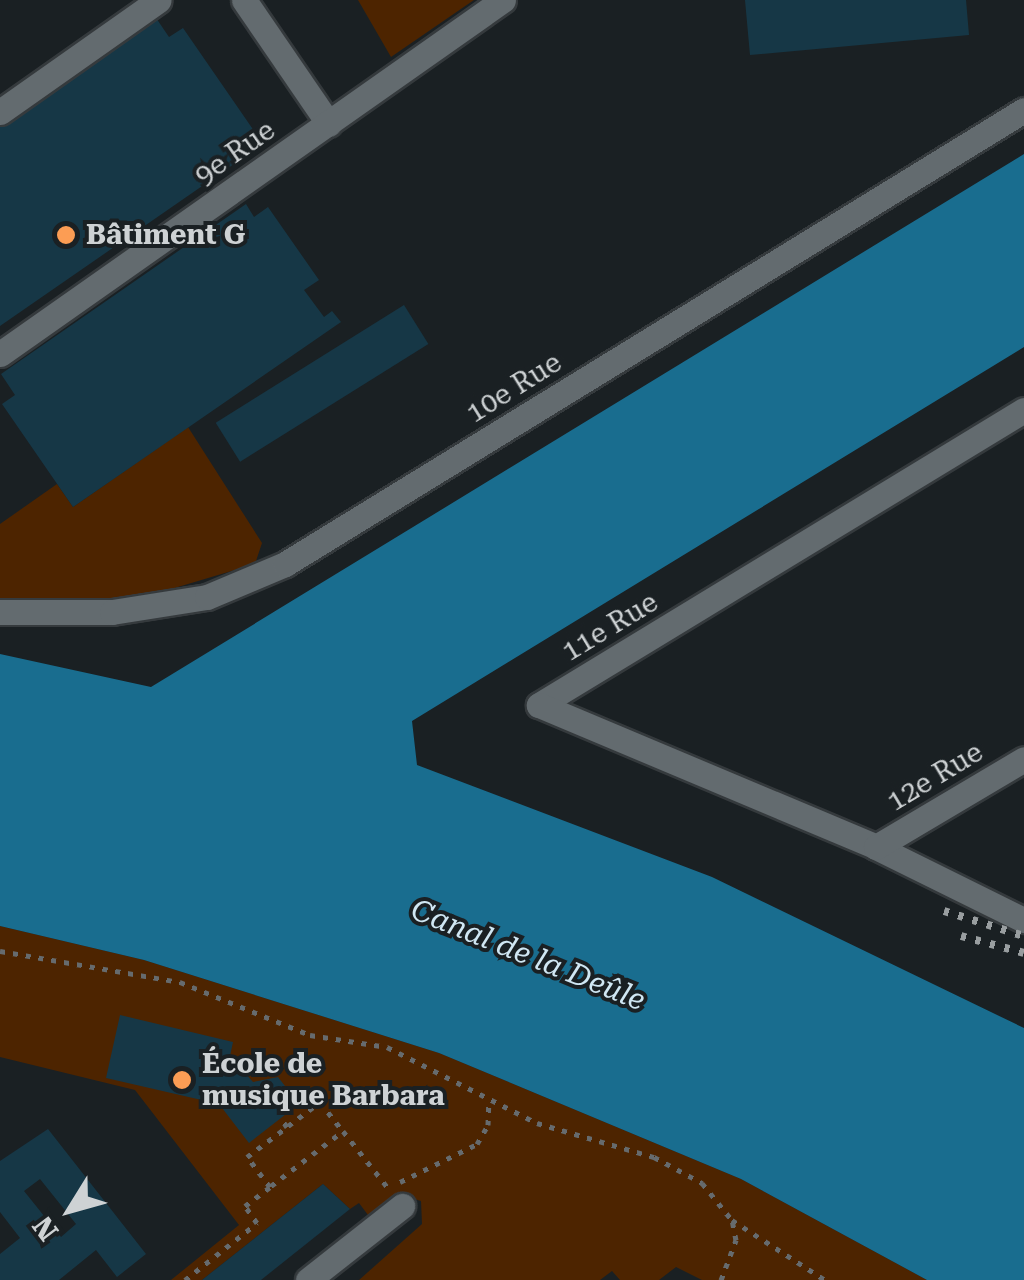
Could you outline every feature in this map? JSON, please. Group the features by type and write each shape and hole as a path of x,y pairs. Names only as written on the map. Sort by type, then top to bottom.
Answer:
{"street":[{"path":"0,112 159,0"},
{"path":"244,0 329,124"},
{"name":"9e Rue","path":"0,354 503,0"},
{"name":"10e Rue","path":"0,612 112,612 207,597 285,564 1024,110"},
{"name":"11e Rue","path":"876,847 539,705 1024,410"},
{"name":"12e Rue","path":"876,847 1024,759"},
{"path":"876,847 1024,920"},
{"path":"308,1280 396,1198"}],"path":[{"path":"0,951 180,982 310,1035 387,1048 489,1102 654,1157 702,1183 732,1220 825,1280"},
{"path":"270,1187 248,1157 320,1102 396,1198 476,1144 488,1126 489,1102"},
{"path":"281,1118 288,1127"},
{"path":"185,1280 257,1222 245,1206 343,1130"},
{"path":"711,1280 722,1277 736,1240 732,1220"}],"shaded area":[{"path":"358,0 474,0 391,57"},
{"path":"188,427 262,543 255,564 131,601 0,604 0,524 57,484 73,507"},
{"path":"0,926 144,960 439,1053 741,1179 927,1280 702,1280 676,1267 659,1280 620,1280 612,1271 600,1280 359,1280 422,1224 421,1201 401,1195 371,1219 359,1203 350,1209 323,1184 202,1280 171,1280 239,1225 135,1090 0,1057"}],"water":[{"name":"Canal de la Deûle","path":"1024,154 1024,347 412,721 417,765 712,877 1024,1028 1024,1280 927,1280 741,1179 439,1053 144,960 0,926 0,654 151,687"}],"building":[{"path":"745,0 966,0 969,35 750,55"},
{"name":"Bâtiment G","path":"152,12 169,37 183,28 263,144 0,326 0,117"},
{"path":"246,204 254,217 268,207 319,280 304,290 324,317 332,311 341,322 73,507 2,404 15,395 1,374"},
{"path":"404,305 428,344 240,462 216,423"},
{"name":"École de musique Barbara","path":"120,1015 233,1042 230,1056 253,1082 278,1077 299,1104 249,1143 219,1104 106,1078"},
{"path":"48,1129 146,1254 117,1277 96,1250 59,1280 0,1280 0,1254 20,1238 0,1212 0,1161","holes":["40,1179 76,1224 61,1237 24,1191"]},
{"path":"323,1184 350,1209 261,1280 202,1280"}],"railway":[{"path":"944,911 1024,936"},
{"path":"961,936 1024,953"}],"place":[{"name":"Bâtiment G","path":"66,235"},
{"name":"École de musique Barbara","path":"182,1080"}]}
